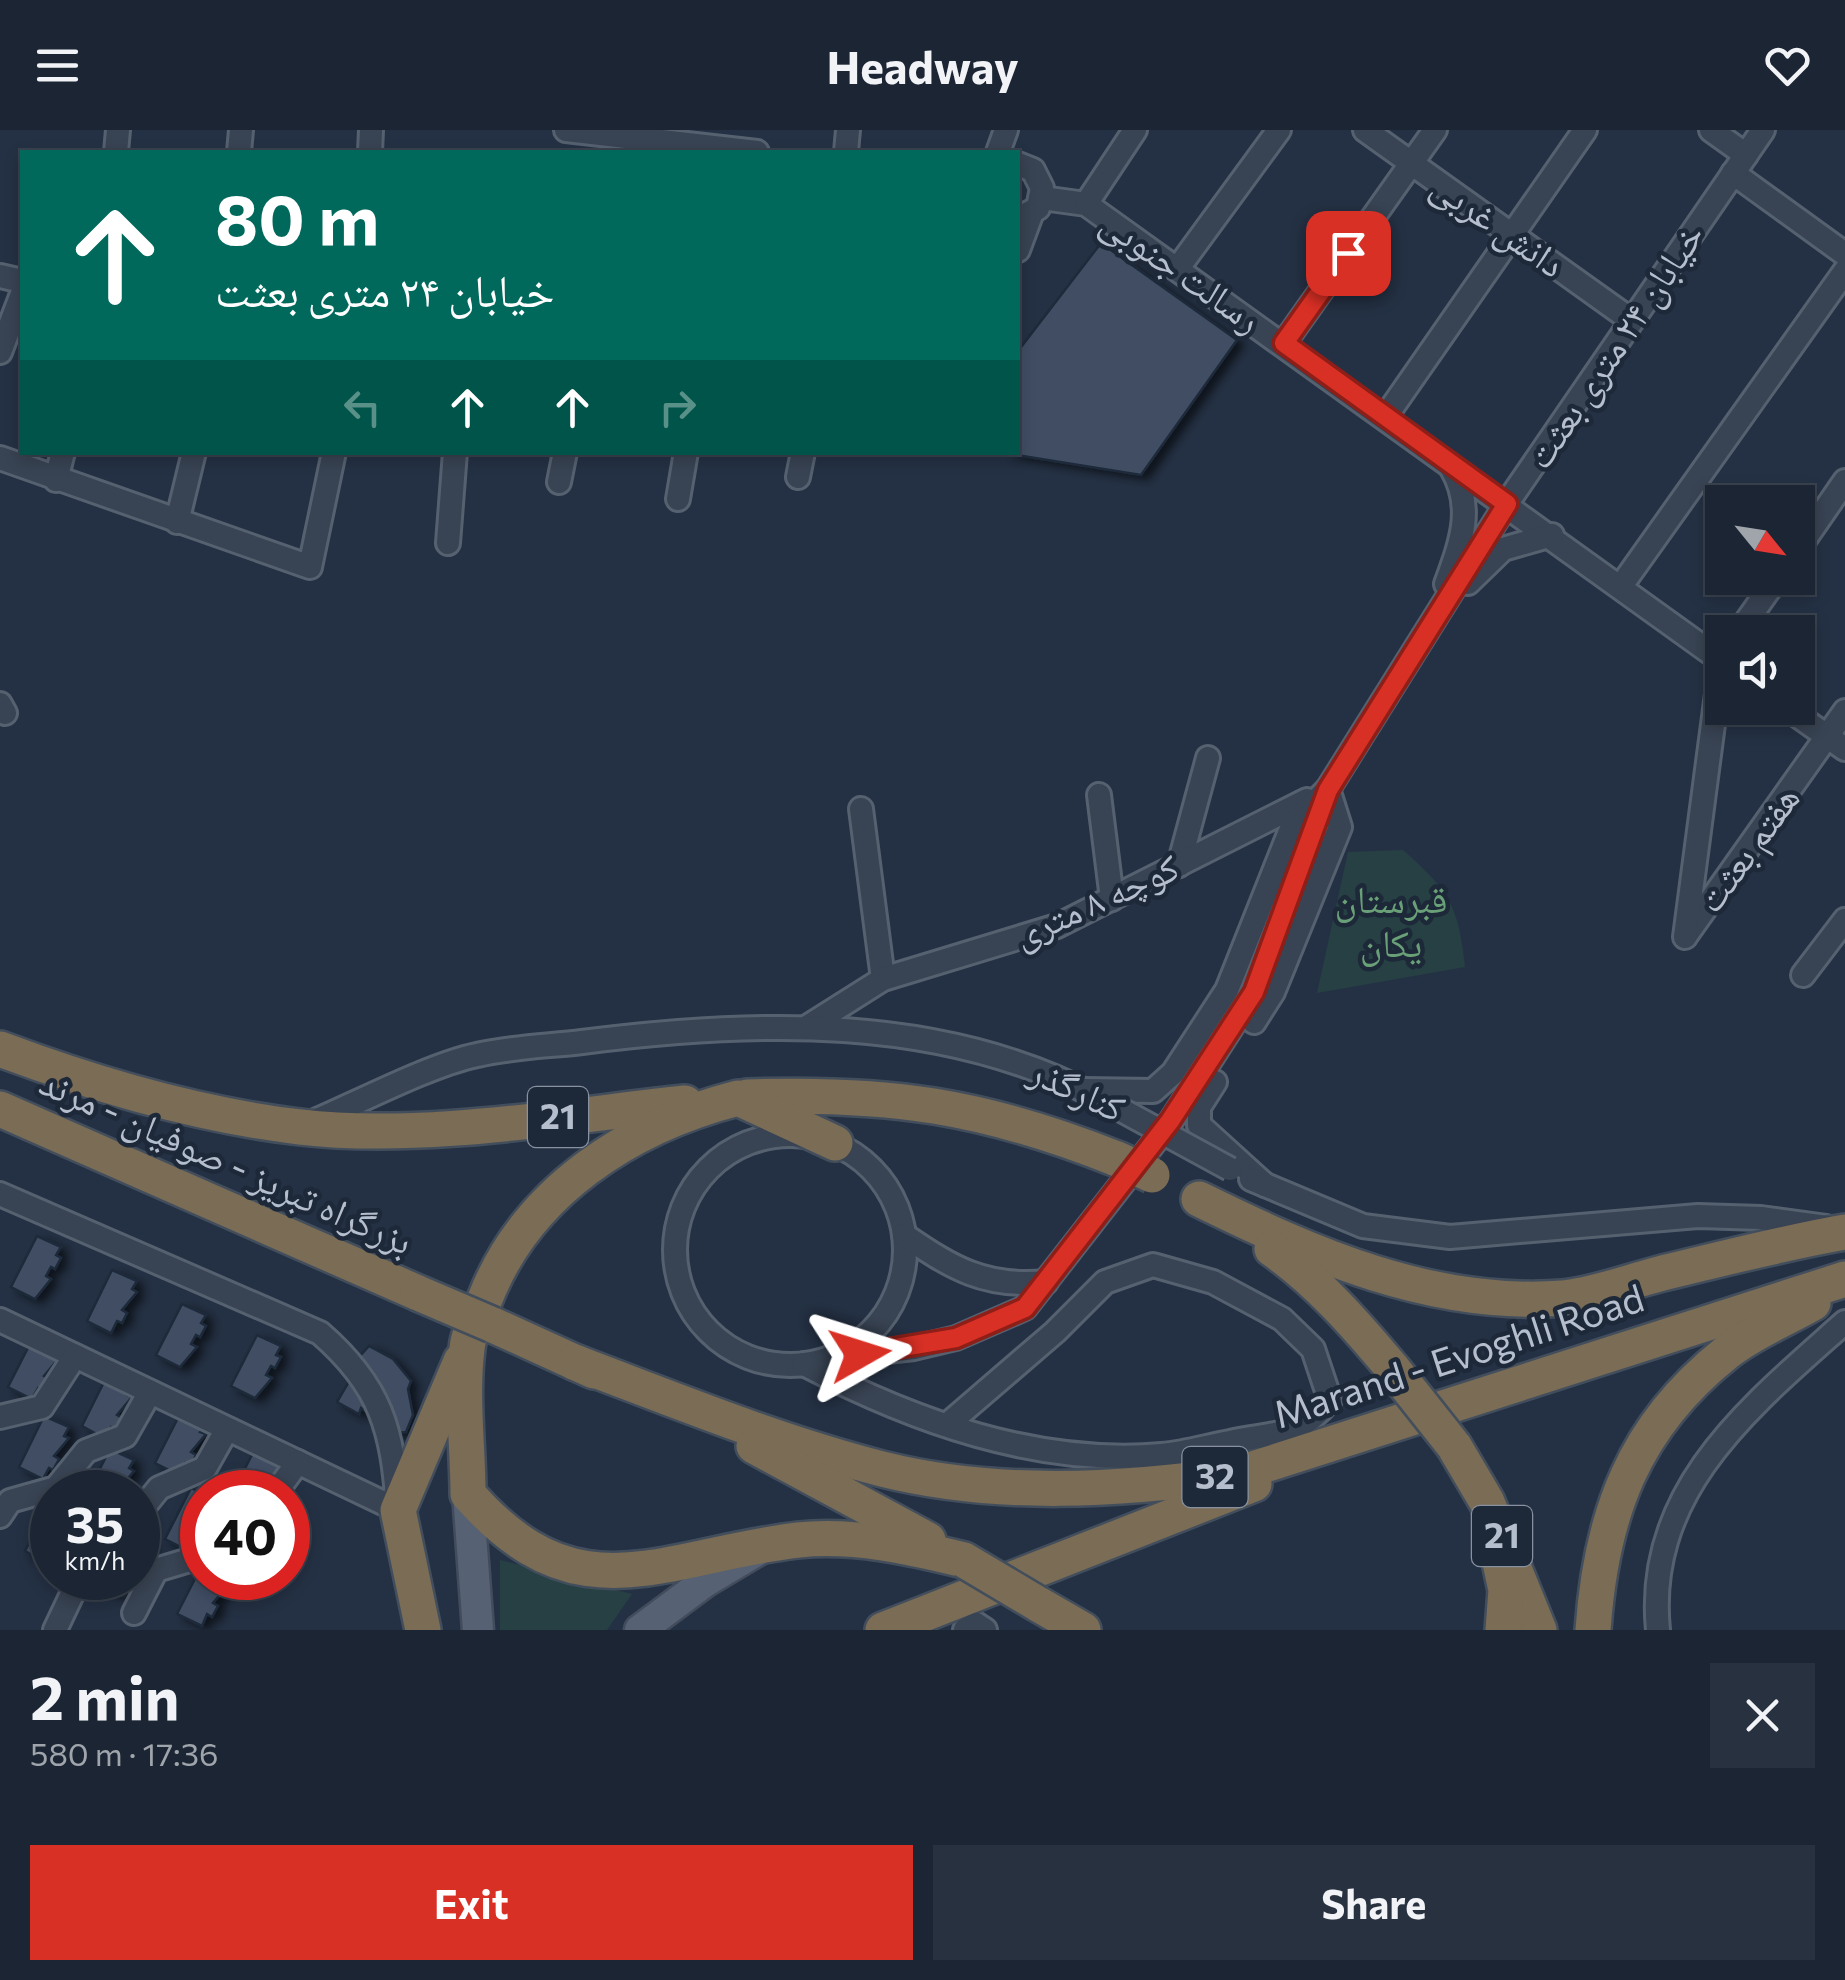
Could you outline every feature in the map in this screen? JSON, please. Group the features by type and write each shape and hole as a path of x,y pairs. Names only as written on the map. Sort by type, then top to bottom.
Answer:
{"highway":[{"name":"21","path":"0,1048 152,1099 302,1127 454,1128 738,1098 876,1097 948,1105 1117,1160 1199,1199 1299,1268 1393,1369 1454,1446 1487,1502 1539,1630"},
{"path":"788,1131 876,1097"},
{"path":"835,1143 788,1131 738,1098 671,1120 611,1152 560,1186 528,1223 493,1278 480,1336 468,1494 510,1538 540,1556 571,1566 622,1573 798,1540 898,1543 964,1560"},
{"name":"بزرگراه تبریز - صوفیان - مرند","path":"0,1109 418,1292 480,1336 574,1362"},
{"name":"Marand - Evoghli Road","path":"1199,1199 1288,1243 1373,1275 1497,1298 1566,1298 1845,1230"},
{"path":"1594,1630 1597,1578 1610,1514 1634,1459 1672,1403 1728,1352 1845,1282"},
{"name":"Marand - Evoghli Road","path":"574,1362 710,1413 884,1469 1060,1490 1149,1486 1237,1474 1425,1411 1845,1282"},
{"path":"423,1630 398,1510 480,1336"},
{"path":"574,1362 790,1462 1082,1630"},
{"path":"883,1630 1181,1516 1425,1411"},
{"path":"1487,1502 1506,1590 1503,1630"}],"main road":[{"path":"468,1494 478,1630"},
{"path":"640,1630 706,1581 759,1550"}],"street":[{"path":"566,130 601,138 724,143 750,150"},
{"path":"1086,204 1135,130"},
{"path":"1178,268 1279,130"},
{"name":"دانش غربی","path":"1365,130 1631,320"},
{"path":"1284,343 1435,130"},
{"path":"1386,416 1585,130"},
{"path":"1711,130 1740,164 1845,254"},
{"name":"خیابان ۲۴ متری بعثت","path":"834,1357 914,1348 956,1338 1025,1308 1192,1092 1254,992 1328,790 1507,504 1763,130"},
{"path":"1020,165 1039,178 1020,244"},
{"name":"رسالت جنوبی","path":"1030,211 1086,204 1705,646"},
{"path":"1620,586 1845,271"},
{"path":"0,352 20,299"},
{"path":"56,480 62,455"},
{"path":"177,522 193,455"},
{"path":"0,458 310,567 333,455"},
{"path":"448,543 455,455"},
{"path":"559,482 564,455"},
{"path":"678,500 686,455"},
{"path":"798,477 802,455"},
{"path":"1438,614 1465,520 1464,494 1446,460"},
{"path":"1815,524 1845,481"},
{"path":"1438,614 1503,549 1552,535"},
{"name":"هفتم بعثت","path":"1713,725 1685,937 1836,743 1845,711"},
{"path":"1810,725 1836,743"},
{"path":"1179,865 1208,758"},
{"path":"1084,1090 1152,1091 1173,1073 1228,990 1293,824 1328,790 1340,827 1318,882 1273,992 1199,1108 1199,1125 1264,1186"},
{"name":"کوچه ۸ متری","path":"806,1027 883,979 1057,926 1328,790"},
{"path":"1099,796 1112,899"},
{"path":"862,809 883,979"},
{"path":"1803,975 1845,920"},
{"name":"کنارگذر","path":"302,1127 475,1055 658,1032 806,1027 956,1045 1033,1066 1264,1186 1363,1226 1450,1237 1698,1216 1760,1218 1845,1230"},
{"path":"788,1131 747,1143 720,1158 700,1180 680,1220 676,1265 684,1294 698,1320 720,1341 746,1356 774,1364 804,1364 834,1357 860,1342 881,1320 896,1294 904,1265 904,1235 896,1206 882,1180 861,1158 835,1143"},
{"path":"0,1194 320,1333 354,1362 374,1392 396,1476 398,1510 1,1322"},
{"path":"904,1235 960,1272 1019,1285 1046,1282"},
{"path":"804,1364 890,1408 1044,1452 1162,1455 1307,1426 1330,1400 1313,1349 1282,1319 1213,1282 1153,1266 1105,1282 1055,1332 948,1424"},
{"path":"1658,1630 1655,1596 1673,1516 1713,1450 1767,1388 1845,1322"},
{"path":"0,1416 42,1407 75,1356"},
{"path":"0,1516 10,1500 56,1488 86,1451 125,1436 150,1392"},
{"path":"160,1488 205,1468 228,1429"},
{"path":"292,1470 298,1462"},
{"path":"134,1613 156,1570 180,1563"},
{"path":"55,1630 69,1600"},
{"path":"965,1630 976,1624 985,1630"}],"green space":[{"name":"قبرستان یکان","path":"1403,850 1432,877 1449,901 1459,928 1465,967 1317,993 1348,852"},
{"path":"500,1560 632,1594 607,1630 500,1630"}],"building":[{"path":"1101,243 1237,340 1141,475 1016,455 1020,455 1020,348"},
{"path":"37,1236 61,1247 56,1255 61,1258 55,1269 51,1267 46,1276 51,1279 35,1299 11,1287"},
{"path":"112,1270 137,1281 132,1289 137,1292 122,1310 127,1313 122,1323 117,1321 111,1333 87,1321"},
{"path":"182,1304 206,1315 201,1323 206,1326 191,1344 197,1347 180,1367 156,1355"},
{"path":"257,1335 281,1346 276,1355 281,1357 266,1375 272,1378 255,1398 231,1386"},
{"path":"34,1336 59,1358 44,1376 49,1379 43,1390 38,1388 32,1399 8,1387"},
{"path":"369,1346 393,1359 411,1381 408,1389 413,1415 406,1432 398,1433 361,1408 359,1414 337,1402 355,1371 350,1367"},
{"path":"107,1376 132,1387 127,1395 132,1397 117,1415 122,1418 116,1429 111,1427 106,1439 82,1426"},
{"path":"181,1412 205,1423 200,1432 206,1434 191,1452 196,1455 190,1466 185,1463 179,1475 155,1463"},
{"path":"44,1416 69,1427 64,1436 69,1438 54,1456 59,1459 53,1470 30,1472 19,1467"},
{"path":"257,1445 282,1467 279,1470 244,1470"},
{"path":"110,1449 134,1460 129,1468 132,1470 99,1470"},
{"path":"180,1510 180,1546 165,1539"},
{"path":"184,1600 216,1600 213,1603 218,1606 212,1617 207,1614 202,1626 177,1614"}],"route":[{"path":"860,1354 956,1338 1025,1308 1170,1121 1254,992 1328,790 1507,504 1284,343 1348,253"}]}
